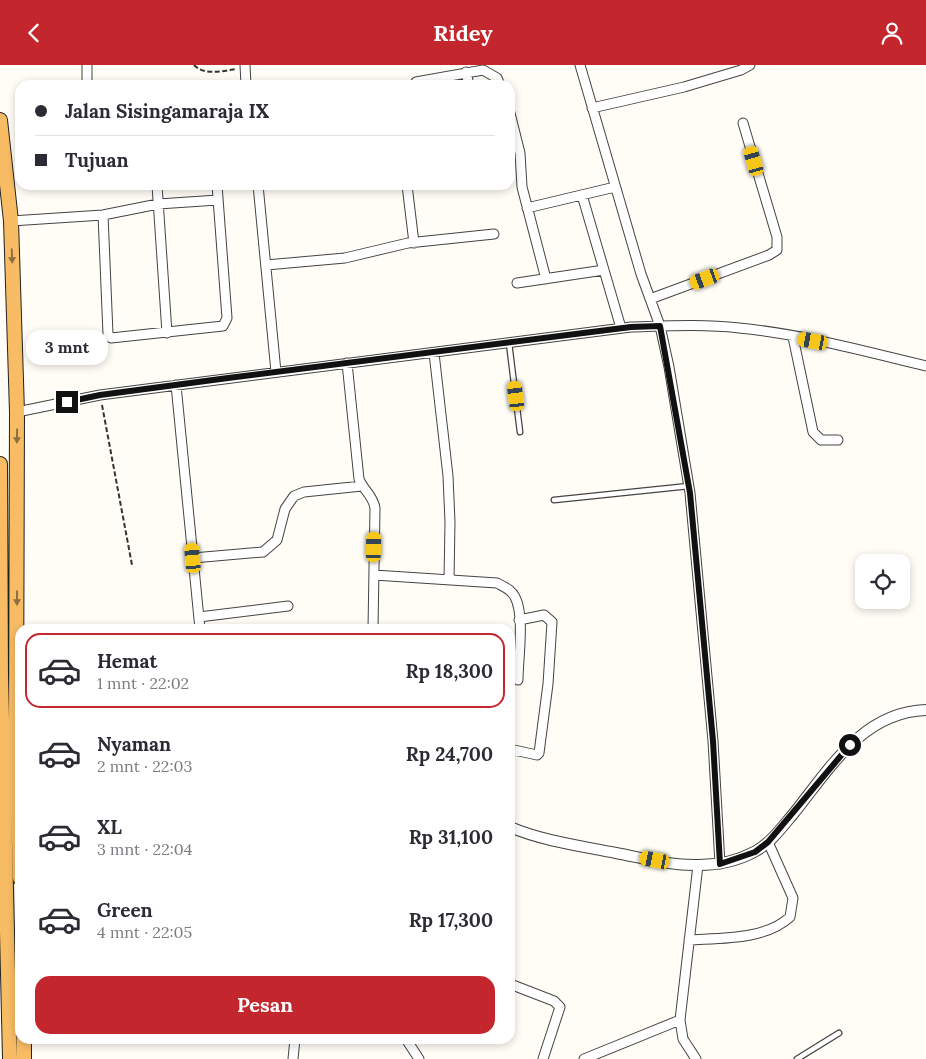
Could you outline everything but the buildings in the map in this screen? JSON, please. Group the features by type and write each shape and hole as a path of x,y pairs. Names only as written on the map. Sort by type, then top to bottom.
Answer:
{"highway":[{"path":"0,120 11,221 17,412 16,624"},
{"path":"0,459 17,459"},
{"path":"0,464 3,918 10,1059"},
{"path":"24,1044 24,1059"}],"street":[{"path":"87,65 87,80"},
{"path":"580,65 615,187 660,326 688,486 713,741 720,864"},
{"path":"592,108 684,87 741,70 750,65"},
{"path":"245,67 246,80"},
{"path":"425,80 483,70 490,72 498,80"},
{"path":"466,72 468,80"},
{"path":"650,299 769,255 777,250 776,237 743,123"},
{"path":"515,133 520,153 522,187 546,279"},
{"path":"527,208 615,187"},
{"path":"157,190 167,333"},
{"path":"103,215 108,333 116,338 223,326 226,323 217,190"},
{"path":"258,190 276,372"},
{"path":"408,190 414,243"},
{"path":"582,195 621,328"},
{"path":"11,221 103,215 158,204 218,200"},
{"path":"266,265 345,258 414,243 494,234"},
{"path":"517,283 604,270"},
{"path":"17,412 100,395 621,328 660,326 739,328 842,346 926,366"},
{"path":"793,337 813,432 821,440 838,440"},
{"path":"434,353 448,476 450,522 449,580"},
{"path":"347,363 362,486 374,501 373,624"},
{"path":"176,385 200,624"},
{"path":"193,558 263,552 277,540 285,509 294,496 304,492 362,486"},
{"path":"374,575 497,583 508,589 516,599 519,620 518,680"},
{"path":"199,617 288,607"},
{"path":"515,750 537,755 539,753 548,684 552,622 544,615 519,620"},
{"path":"515,829 544,839 673,864 720,864 755,852 768,842 850,745 866,729 894,715 926,711"},
{"path":"689,940 736,937 768,930 790,917 793,898 768,842"},
{"path":"696,1059 683,1039 680,1020 698,865"},
{"path":"515,986 554,1001 560,1007 542,1059"},
{"path":"584,1059 680,1020"},
{"path":"293,1059 294,1044"},
{"path":"409,1044 419,1059"}],"lane":[{"path":"509,343 520,432"},
{"path":"554,500 688,486"},
{"path":"797,1059 839,1033"}],"path":[{"path":"194,65 202,71 209,72 245,67"},
{"path":"100,395 132,565"}],"route":[{"path":"67,402 100,395 228,378 631,327 660,326 669,367 690,493 698,601 713,741 720,864 755,852 768,842 850,745"}]}
